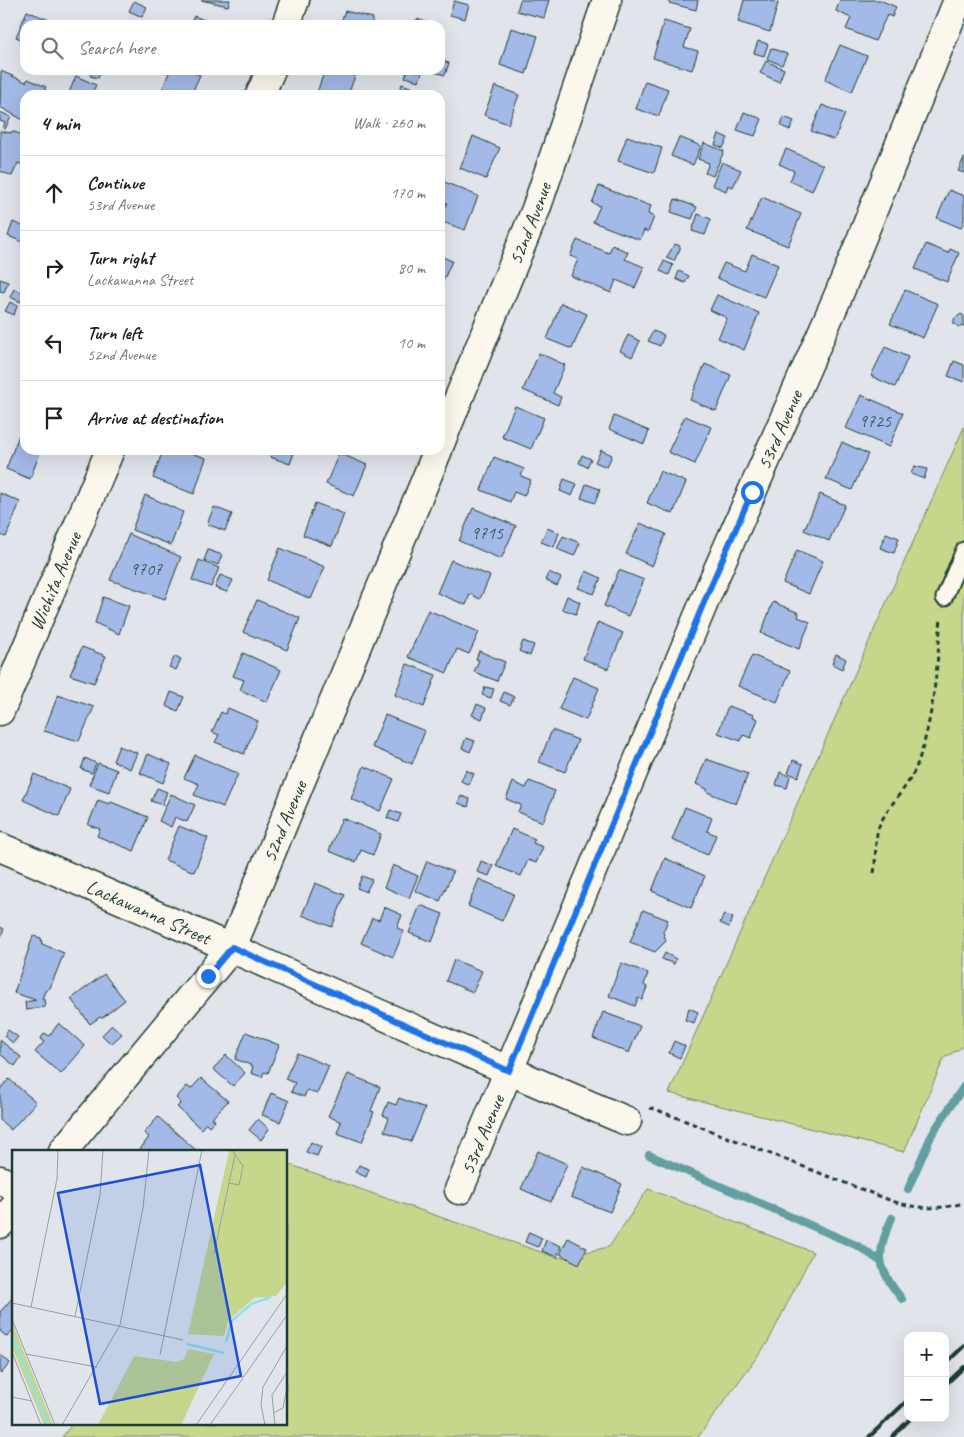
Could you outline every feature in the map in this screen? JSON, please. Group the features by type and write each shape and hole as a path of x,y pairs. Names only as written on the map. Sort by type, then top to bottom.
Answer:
{"street":[{"path":"288,20 295,0"},
{"name":"52nd Avenue","path":"445,432 536,209 595,40 607,0"},
{"name":"53rd Avenue","path":"459,1190 712,583 839,294 958,0"},
{"path":"262,90 269,75"},
{"name":"Wichita Avenue","path":"0,711 108,455"},
{"name":"52nd Avenue","path":"64,1150 232,947 436,455"},
{"name":"Lackawanna Street","path":"0,847 627,1121"},
{"path":"0,1180 12,1185"},
{"path":"0,1224 12,1210"}],"lane":[{"path":"944,598 964,550"}],"path":[{"path":"874,873 876,840 881,822 914,771 922,750 935,684 944,598"},
{"path":"627,1121 652,1108 892,1201 940,1209 964,1203"}],"green space":[{"path":"964,427 964,1046 944,1058 904,1152 669,1093"},
{"path":"288,1164 558,1258 609,1247 648,1189 813,1252 768,1342 698,1437 62,1437 72,1424 288,1424"}],"building":[{"path":"201,0 230,0 228,6"},
{"path":"520,0 549,0 544,18 517,11"},
{"path":"669,0 698,0 696,10 669,3"},
{"path":"744,0 767,0 778,3 770,32 738,22"},
{"path":"840,0 880,0 896,7 892,17 887,15 875,41 846,29 851,18 836,11"},
{"path":"134,1 147,7 142,17 129,11"},
{"path":"454,1 469,5 465,19 450,15"},
{"path":"27,11 49,20 23,20"},
{"path":"345,11 373,18 372,20 342,20"},
{"path":"194,16 204,20 192,20"},
{"path":"664,21 690,29 684,47 698,51 692,70 653,58"},
{"path":"20,28 20,39 16,37"},
{"path":"511,28 538,36 526,74 500,65"},
{"path":"758,41 768,44 764,56 754,53"},
{"path":"840,45 867,56 852,92 825,80"},
{"path":"771,48 787,54 782,65 767,59"},
{"path":"766,61 784,69 779,82 760,73"},
{"path":"445,62 449,63 445,75"},
{"path":"1,71 26,82 28,79 46,87 45,90 20,90 20,118 0,107"},
{"path":"90,75 99,75 98,78"},
{"path":"168,75 200,75 193,90 162,90"},
{"path":"323,75 355,76 350,90 318,90"},
{"path":"406,75 421,75 419,81 405,77"},
{"path":"76,76 96,85 94,90 70,90"},
{"path":"645,81 668,89 659,116 636,109"},
{"path":"402,84 418,90 400,90"},
{"path":"495,86 519,95 508,124 484,115"},
{"path":"822,105 845,114 834,140 811,131"},
{"path":"0,112 11,117 5,129 3,128 5,123 0,121"},
{"path":"744,112 762,119 755,136 737,130"},
{"path":"784,117 794,121 790,130 781,126"},
{"path":"0,131 11,133 12,131 20,134 20,164 18,163 12,176 0,171"},
{"path":"719,134 728,138 723,148 715,145"},
{"path":"473,136 500,148 486,179 460,168"},
{"path":"627,136 662,148 654,173 618,161"},
{"path":"679,137 701,146 693,165 671,156"},
{"path":"704,143 724,151 713,176 705,173 709,163 698,159"},
{"path":"786,149 823,165 812,191 790,181 794,171 779,164"},
{"path":"964,158 964,173 958,171"},
{"path":"722,162 741,170 733,187 728,185 726,191 712,185"},
{"path":"445,182 478,196 465,230 445,223 447,203 445,202"},
{"path":"599,186 651,206 648,214 654,217 648,232 644,230 640,240 593,222 600,206 592,203"},
{"path":"949,190 964,196 964,220 961,228 937,218"},
{"path":"762,197 801,214 788,246 747,230"},
{"path":"675,199 697,207 692,219 671,212"},
{"path":"698,214 711,219 705,235 692,231"},
{"path":"13,222 20,225 20,241 8,236"},
{"path":"577,240 609,253 612,245 628,252 625,259 644,267 635,288 616,280 611,293 571,276 578,259 570,256"},
{"path":"675,244 680,246 680,249 674,261 666,258"},
{"path":"926,244 948,253 950,249 959,253 947,282 915,269"},
{"path":"752,254 778,265 764,297 717,278 724,263 745,271"},
{"path":"445,258 452,261 445,277"},
{"path":"664,261 673,265 669,275 660,271"},
{"path":"679,271 689,276 685,283 676,279"},
{"path":"0,279 8,282 4,292 0,291"},
{"path":"14,289 20,291 20,302 10,297"},
{"path":"905,290 938,304 923,338 890,324"},
{"path":"717,295 759,313 744,350 718,338 727,318 710,310"},
{"path":"10,302 17,306 14,315 5,311"},
{"path":"561,303 587,314 572,349 547,339"},
{"path":"961,314 964,316 964,326 959,327 954,324 954,319"},
{"path":"653,331 664,335 660,346 648,341"},
{"path":"628,335 640,341 632,357 620,351"},
{"path":"885,347 908,357 895,387 871,376"},
{"path":"539,353 565,365 553,393 561,397 558,405 523,390"},
{"path":"954,361 964,365 964,382 948,376"},
{"path":"705,364 731,375 716,411 690,400"},
{"path":"861,395 903,413 889,447 846,428"},
{"path":"515,406 544,418 531,449 502,437"},
{"path":"614,416 649,431 644,444 609,429"},
{"path":"685,416 711,427 695,464 668,452"},
{"path":"20,435 20,455 39,455 30,479 6,469"},
{"path":"842,442 868,454 852,490 826,479"},
{"path":"601,450 612,455 607,467 595,462"},
{"path":"161,455 197,455 206,458 194,494 153,478"},
{"path":"271,455 293,455 290,464 270,457"},
{"path":"338,455 344,455 367,465 354,496 326,484"},
{"path":"582,455 591,459 587,467 579,463"},
{"path":"494,457 524,469 521,476 531,480 524,496 514,492 510,502 481,490"},
{"path":"914,466 927,469 924,479 911,474"},
{"path":"660,471 686,482 673,514 647,503"},
{"path":"564,479 577,484 572,496 560,491"},
{"path":"586,484 600,489 595,503 581,498"},
{"path":"0,493 20,502 6,537 0,535"},
{"path":"820,494 845,505 829,541 804,530"},
{"path":"145,495 183,512 171,545 132,530"},
{"path":"315,503 344,514 332,546 303,535"},
{"path":"214,507 232,514 225,531 207,524"},
{"path":"473,508 516,526 501,559 459,541"},
{"path":"640,523 666,534 652,566 626,554"},
{"path":"547,528 559,533 554,547 541,542"},
{"path":"886,533 899,538 894,553 880,548"},
{"path":"129,534 181,557 165,599 110,580"},
{"path":"563,536 580,543 574,556 557,549"},
{"path":"280,548 325,567 311,599 267,580"},
{"path":"208,550 222,555 218,565 204,560"},
{"path":"797,550 823,561 809,594 783,583"},
{"path":"199,560 219,568 211,587 192,580"},
{"path":"451,560 490,576 480,599 470,594 466,605 437,593"},
{"path":"619,570 644,580 628,616 604,606"},
{"path":"586,571 601,578 594,594 578,588"},
{"path":"549,572 561,578 557,586 545,580"},
{"path":"220,575 233,580 227,592 215,588"},
{"path":"567,596 580,602 576,614 562,609"},
{"path":"103,597 129,606 119,634 95,623"},
{"path":"257,600 300,618 287,650 243,632"},
{"path":"773,602 799,613 798,617 810,622 799,649 761,633"},
{"path":"428,610 479,632 469,654 457,649 447,673 408,657"},
{"path":"598,622 623,633 608,669 583,659"},
{"path":"523,641 534,645 530,656 519,651"},
{"path":"82,647 106,656 94,683 70,675"},
{"path":"479,651 505,662 497,681 474,672 479,660 476,659"},
{"path":"243,653 281,670 267,702 240,690 244,680 233,676"},
{"path":"836,654 846,659 842,669 832,664"},
{"path":"752,655 790,671 777,702 738,686"},
{"path":"175,656 181,659 176,670 169,667"},
{"path":"407,664 436,675 424,707 395,695"},
{"path":"573,677 599,688 586,720 559,709"},
{"path":"485,687 494,689 491,698 482,695"},
{"path":"171,692 184,697 178,711 166,706"},
{"path":"504,692 514,697 510,705 500,701"},
{"path":"58,695 94,707 79,741 44,731"},
{"path":"477,704 486,708 482,719 472,715"},
{"path":"728,706 754,715 753,717 758,719 751,738 743,735 741,741 718,733"},
{"path":"228,708 258,721 244,754 215,742 219,735 212,732 221,712 225,714"},
{"path":"385,715 425,731 412,764 372,747"},
{"path":"552,730 578,740 565,772 539,762"},
{"path":"466,738 475,741 470,752 462,748"},
{"path":"119,746 137,753 130,769 113,761"},
{"path":"148,754 171,764 163,783 140,773"},
{"path":"195,755 238,774 223,807 194,795 199,784 184,778"},
{"path":"85,758 96,763 92,773 81,769"},
{"path":"706,759 748,774 736,804 707,792 707,789 696,784"},
{"path":"793,760 803,764 798,777 788,773"},
{"path":"98,763 117,770 109,792 89,785"},
{"path":"364,766 394,779 380,811 351,799"},
{"path":"466,770 474,774 469,785 461,781"},
{"path":"780,772 790,776 787,788 776,785"},
{"path":"34,774 70,789 59,816 23,800"},
{"path":"529,781 555,791 543,822 518,812 521,805 506,799 513,782 526,788"},
{"path":"157,788 167,792 162,805 151,801"},
{"path":"171,794 195,805 187,822 175,817 171,827 159,821"},
{"path":"461,796 470,799 468,807 458,803"},
{"path":"98,800 109,804 111,802 148,817 134,851 97,836 100,829 88,825"},
{"path":"685,807 712,818 707,831 716,835 708,855 672,840"},
{"path":"390,810 401,814 398,822 387,818"},
{"path":"342,818 381,834 373,855 361,850 356,862 329,851"},
{"path":"179,826 208,838 194,872 165,860"},
{"path":"512,829 535,839 533,843 543,847 536,863 528,860 521,876 496,866"},
{"path":"665,858 705,876 691,908 652,891"},
{"path":"427,861 453,872 440,901 415,891"},
{"path":"481,861 493,866 489,876 477,872"},
{"path":"393,865 418,876 409,898 384,887"},
{"path":"362,876 372,880 366,892 357,888"},
{"path":"479,879 514,894 502,921 468,906"},
{"path":"315,883 345,895 332,927 302,915"},
{"path":"420,905 443,914 432,942 409,933"},
{"path":"384,907 402,915 397,928 404,931 393,957 361,943 372,918 379,920"},
{"path":"643,910 668,920 663,932 666,941 655,952 630,942"},
{"path":"724,914 733,918 729,927 720,923"},
{"path":"0,927 4,929 0,939"},
{"path":"33,936 41,938 42,944 64,953 50,988 45,991 42,999 44,999 45,1007 26,1010 25,1002 36,1000 14,993"},
{"path":"665,953 676,959 674,964 662,959"},
{"path":"454,960 482,971 473,992 446,981"},
{"path":"621,963 648,973 644,985 647,987 642,1000 638,998 635,1006 609,996"},
{"path":"104,974 125,1000 102,1018 100,1017 90,1024 71,999"},
{"path":"689,1008 698,1012 694,1023 685,1020"},
{"path":"603,1012 640,1026 629,1053 593,1038"},
{"path":"59,1023 85,1046 61,1074 35,1052 44,1042 40,1039 45,1033 49,1036"},
{"path":"112,1025 122,1034 111,1044 102,1035"},
{"path":"8,1030 18,1037 13,1043 4,1036"},
{"path":"246,1032 279,1045 268,1073 264,1072 262,1077 251,1073 253,1066 235,1059"},
{"path":"0,1040 21,1057 15,1066 0,1054"},
{"path":"674,1041 685,1046 680,1058 669,1053"},
{"path":"297,1053 329,1066 317,1094 307,1090 304,1097 291,1092 295,1083 285,1079"},
{"path":"226,1055 245,1073 233,1086 213,1069"},
{"path":"348,1074 380,1087 371,1111 374,1112 362,1142 337,1133 341,1122 328,1116"},
{"path":"201,1078 228,1101 212,1118 215,1120 209,1126 206,1123 201,1129 177,1107 181,1103 176,1098 187,1086 191,1089"},
{"path":"9,1079 36,1102 11,1130 0,1120 0,1089"},
{"path":"271,1093 289,1101 280,1122 262,1115"},
{"path":"399,1098 425,1108 411,1142 384,1131 389,1118 383,1115 388,1102 396,1105"},
{"path":"158,1117 196,1150 140,1150 149,1137 144,1133"},
{"path":"258,1119 269,1129 261,1140 249,1130"},
{"path":"311,1142 321,1147 317,1156 306,1152"},
{"path":"538,1151 567,1164 551,1202 521,1189"},
{"path":"359,1165 369,1169 366,1177 355,1172"},
{"path":"583,1167 622,1184 610,1212 571,1197"},
{"path":"529,1232 542,1238 538,1247 525,1242"},
{"path":"568,1238 587,1248 579,1264 560,1254"},
{"path":"546,1240 561,1246 557,1257 542,1251"},
{"path":"12,1298 12,1331 7,1337 0,1331 0,1312"},
{"path":"0,1354 10,1363 1,1374 0,1373"}],"waterway":[{"path":"908,1189 932,1134 964,1086"},
{"path":"649,1155 858,1246 880,1261"},
{"path":"892,1218 883,1241 881,1260 888,1279 902,1299"}],"railway":[{"path":"949,1360 964,1346"},
{"path":"949,1381 964,1367"},
{"path":"869,1437 904,1404"},
{"path":"892,1437 907,1422"}],"route":[{"path":"208,976 232,947 509,1071 712,583 752,492"}]}
